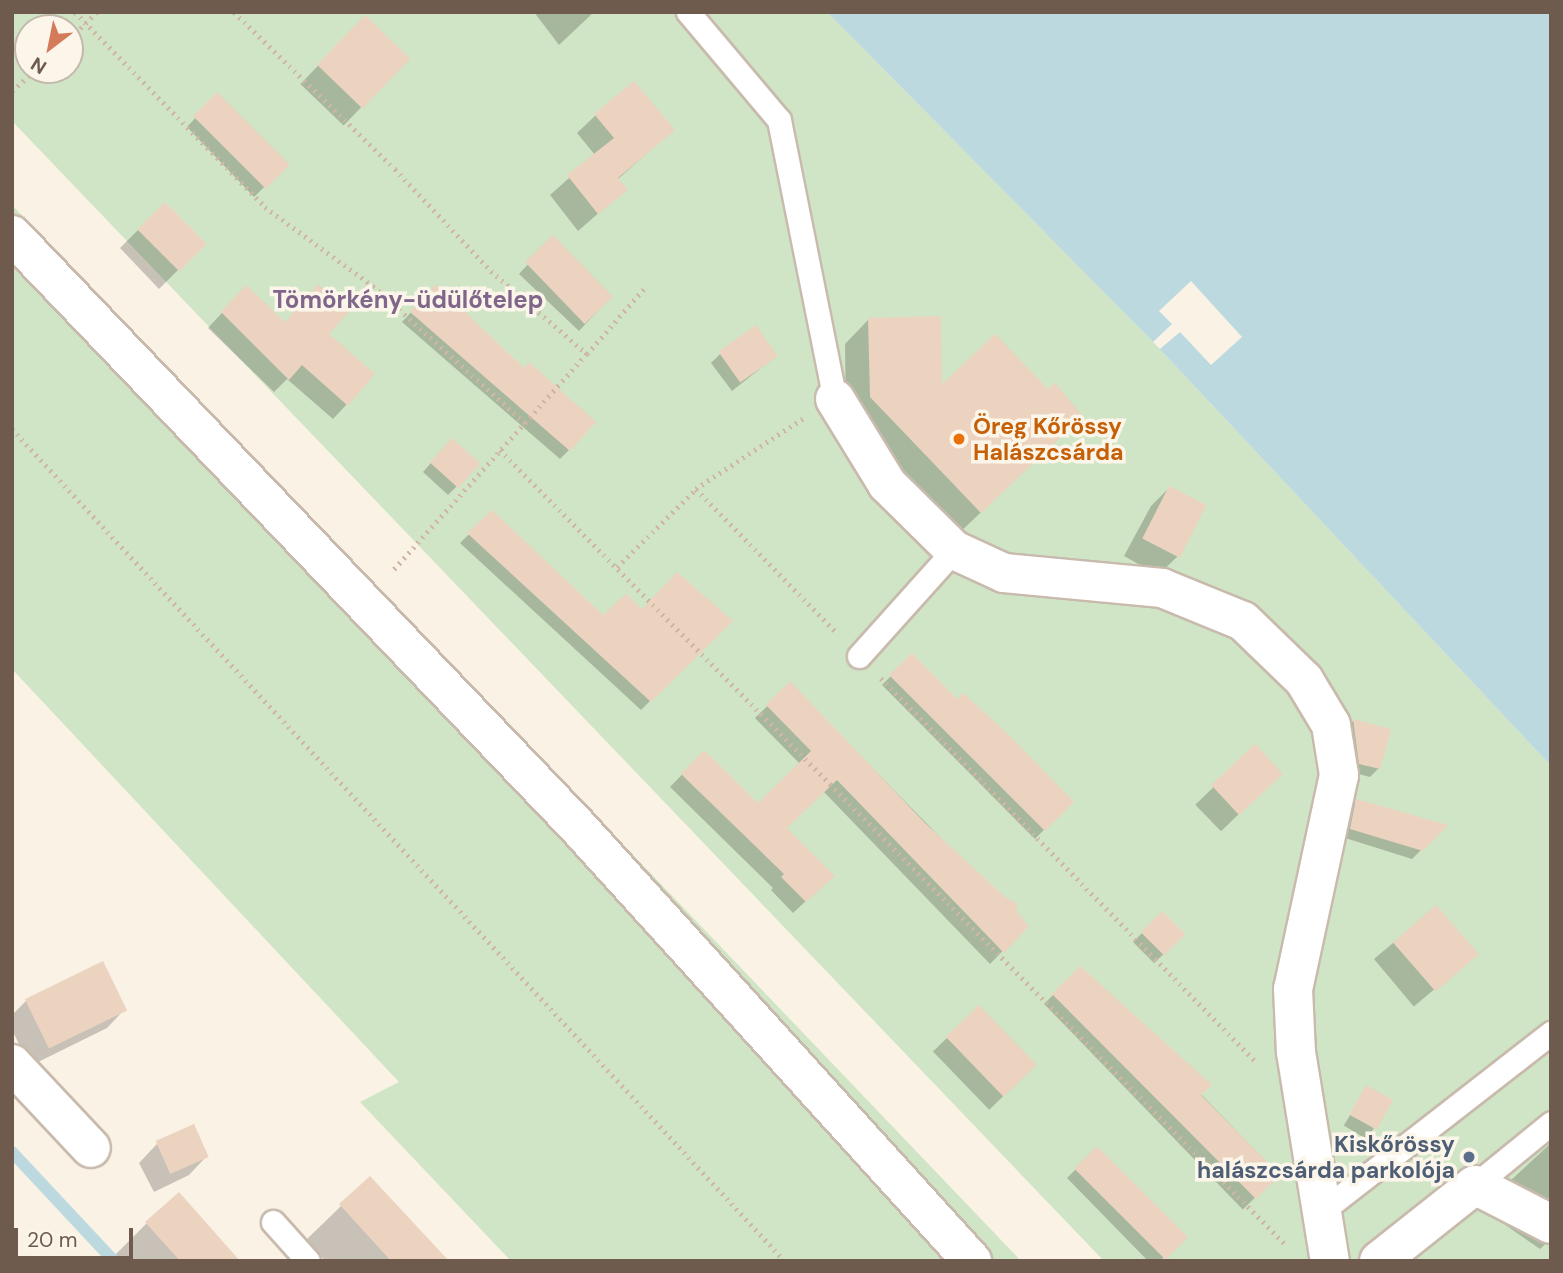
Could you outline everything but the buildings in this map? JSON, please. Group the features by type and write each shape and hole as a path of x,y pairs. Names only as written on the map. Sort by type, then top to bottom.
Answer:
{"street":[{"path":"12,235 579,828 972,1261"},
{"path":"835,399 887,484 954,550 1004,573 1161,588 1243,621 1304,680 1331,725 1339,775 1293,989 1296,1052 1330,1261"},
{"path":"12,1064 91,1148"},
{"path":"1379,1261 1475,1185 1551,1224"}],"lane":[{"path":"688,12 779,120 835,399"},
{"path":"859,656 954,550"},
{"path":"1322,1212 1551,1033"},
{"path":"1475,1185 1551,1123"},
{"path":"273,1222 308,1261"}],"path":[{"path":"75,12 265,207 373,286 526,424"},
{"path":"86,23 97,12"},
{"path":"234,12 395,169 491,271 587,354"},
{"path":"363,605 647,285"},
{"path":"617,566 696,489 835,399"},
{"path":"12,429 785,1261"},
{"path":"500,450 1292,1251"},
{"path":"696,489 1257,1063"}],"green space":[{"path":"12,12 827,12 1153,342 1551,766 1551,1261 1104,1261 12,121"},
{"path":"12,205 1021,1261 511,1261 360,1102 399,1082 12,669"}],"water":[{"path":"827,12 1551,12 1551,766 1153,342"}],"pier":[{"path":"1191,281 1242,337 1211,365 1180,332 1160,349 1153,342 1172,324 1159,311"}],"waterway":[{"path":"12,1152 114,1261"}],"place":[{"name":"Öreg Kőrössy Halászcsárda","path":"959,439"},
{"name":"Kiskőrössy halászcsárda parkolója","path":"1469,1157"}],"district":[{"name":"Tömörkény-üdülőtelep","path":"408,300"}]}
